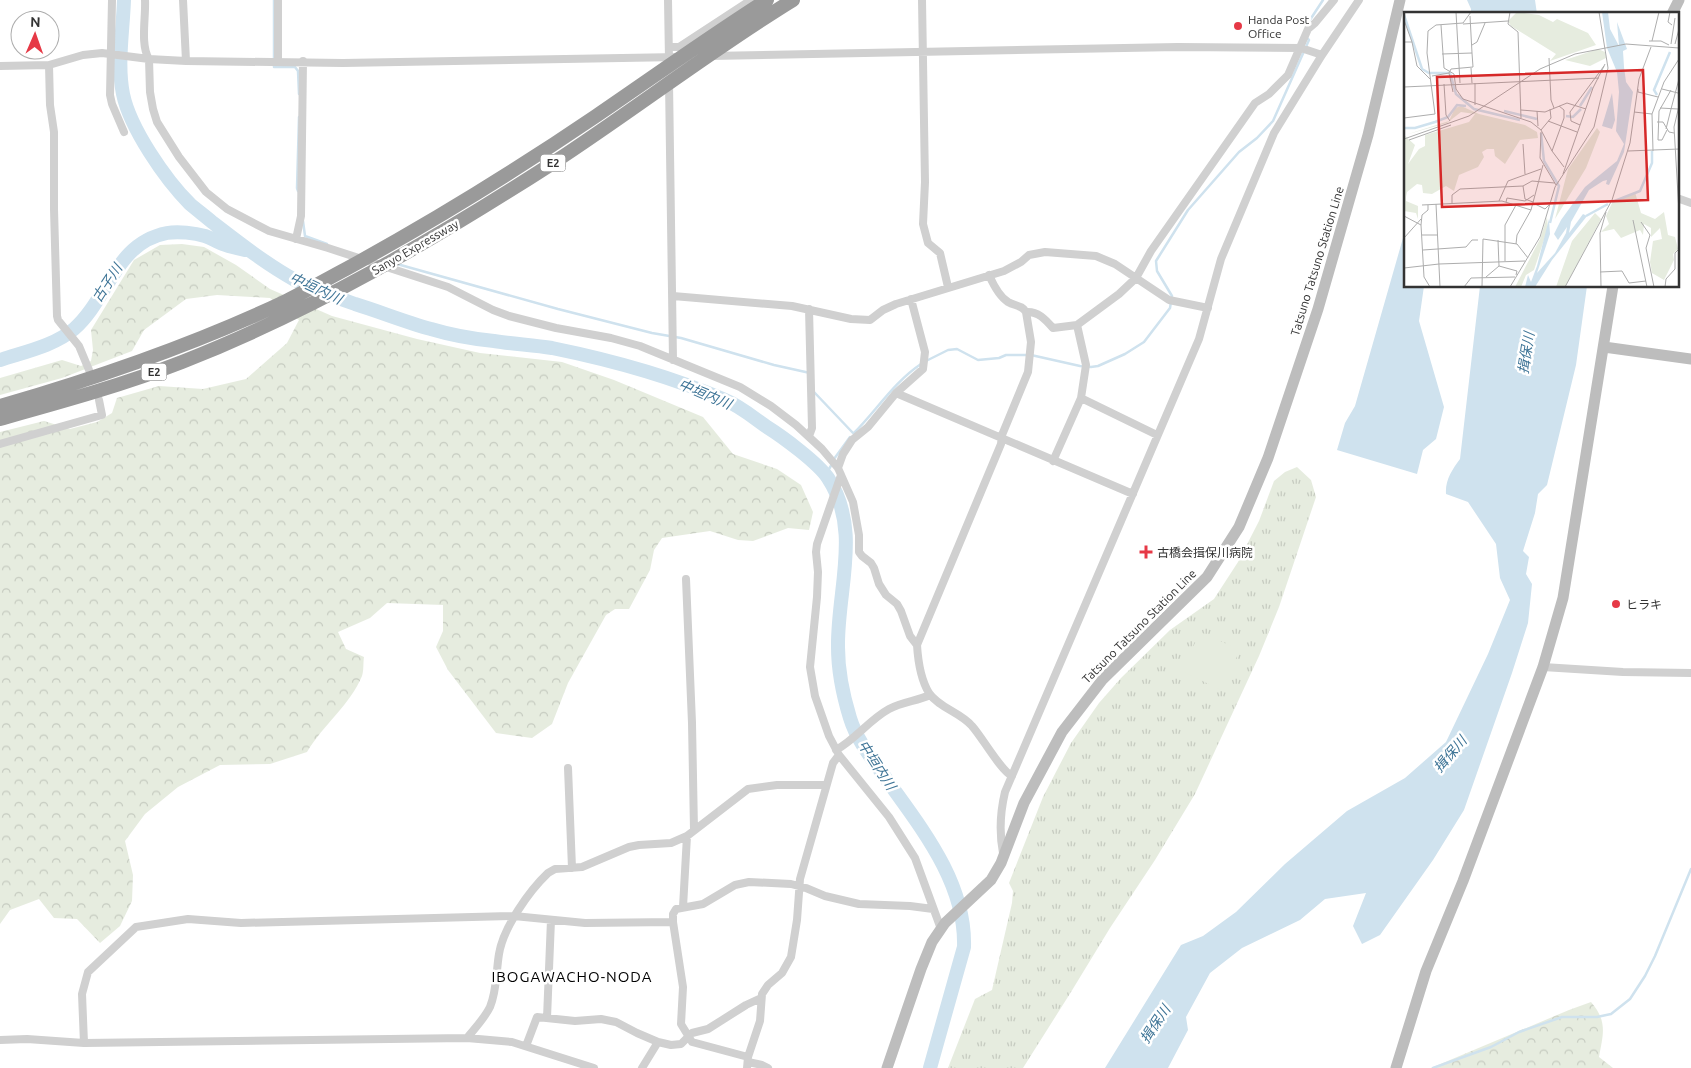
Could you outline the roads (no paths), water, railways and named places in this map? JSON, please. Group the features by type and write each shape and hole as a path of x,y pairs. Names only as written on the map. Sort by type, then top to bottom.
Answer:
{"highway":[{"name":"Sanyo Expressway","path":"0,406 176,348 285,302 416,230 475,195 596,116 714,34 767,0"},
{"name":"Sanyo Expressway","path":"0,419 115,386 181,362 248,334 370,274 484,207 568,152 722,44 792,0"}],"main road":[{"name":"Tatsuno Tatsuno Station Line","path":"886,1068 932,942 943,926 991,880 1004,855 1024,803 1062,732 1103,679 1207,577 1246,513 1268,458 1318,310 1368,134 1400,0"},
{"path":"1673,12 1678,0"},
{"path":"1396,1068 1426,972 1463,881 1543,667 1563,598 1613,288"},
{"path":"1604,346 1691,359"}],"street":[{"path":"112,0 110,82 112,104 124,132"},
{"path":"145,0 144,36 150,92 157,122 179,157 206,192 227,209 269,231 448,287 509,316 556,328 621,340 719,378 754,394 796,425 808,436 839,474 853,502 859,535 859,552 874,568 879,584 886,595 902,611 910,636 916,646 918,659 930,695 970,724 1008,775 1012,776"},
{"path":"183,0 186,60"},
{"path":"278,0 278,61"},
{"path":"668,0 673,360"},
{"path":"668,47 679,48 751,0"},
{"path":"922,0 925,182 923,224 928,243 940,253 948,287"},
{"path":"1026,312 1040,315 1052,328 1077,325 1119,294 1136,278 1151,251 1255,103 1269,94 1288,75 1308,29 1334,0"},
{"path":"1004,855 1000,836 1001,812 1005,792 1199,339 1221,258 1274,133 1322,55 1359,0"},
{"path":"687,42 694,57"},
{"path":"0,66 49,64 83,55 112,54 186,60 343,63 1178,47 1301,48 1322,55"},
{"path":"296,239 301,216 303,62"},
{"path":"49,64 50,105 54,132 57,316 75,339 89,370"},
{"path":"1678,198 1691,203"},
{"path":"673,296 757,302 809,309 851,319 870,320 883,310 911,299 1004,271 1021,262 1029,255 1055,252 1096,256 1115,264 1172,300 1208,308"},
{"path":"916,646 1002,440 1028,372 1030,342 1026,312 1024,308 1010,303 1004,298 989,275"},
{"path":"911,299 925,361 923,369 896,393 868,426 852,440 843,454 816,552 818,572 817,596 810,667 814,696 829,736 838,751 906,841 920,870 933,909 943,926"},
{"path":"808,436 812,428 809,309"},
{"path":"1053,461 1080,398 1086,367 1077,325"},
{"path":"896,393 1002,440 1133,494"},
{"path":"1080,398 1157,435"},
{"path":"0,444 102,415 99,400"},
{"path":"686,579 694,830"},
{"path":"1543,667 1623,672 1691,673"},
{"path":"748,1062 760,1021 761,998 768,985 782,973 791,957 797,920 799,886 826,785 838,751 871,722 898,706 930,695"},
{"path":"568,768 572,868"},
{"path":"467,1038 490,1006 494,993 498,954 507,928 514,916 548,873 555,869 582,867 629,847 671,843 687,836 748,789 777,785 826,785"},
{"path":"683,907 687,836"},
{"path":"768,1068 692,1042 681,1024 683,987 673,922 673,914 676,909 703,904 735,886 749,882 799,886 825,896 859,904 933,909"},
{"path":"84,1043 82,994 88,972 136,927 188,919 241,923 514,916 585,924 673,922"},
{"path":"547,1018 551,920"},
{"path":"526,1046 537,1017 575,1021 601,1019 616,1022 637,1034 658,1042 671,1045 681,1044 692,1033 708,1029 746,1005 761,998"},
{"path":"0,1040 27,1039 84,1043 467,1038 497,1040 526,1046 594,1068"},
{"path":"642,1068 658,1042"}],"water":[{"path":"1467,0 1535,0 1537,12 1471,12"},
{"path":"1404,234 1404,288 1424,288 1419,321 1444,407 1436,439 1423,450 1417,474 1337,450 1345,423 1355,406"},
{"name":"揖保川","path":"1480,288 1587,288 1576,365 1547,485 1538,494 1535,513 1523,551 1529,557 1526,574 1532,584 1528,623 1464,810 1433,860 1380,935 1362,944 1353,926 1366,893 1325,899 1300,920 1242,948 1210,973 1186,1017 1188,1030 1168,1068 1105,1068 1181,945 1203,936 1236,912 1285,864 1347,811 1405,778 1446,742 1488,654 1510,600 1500,578 1496,544 1468,502 1446,494 1448,480 1460,459"}],"waterway":[{"name":"中垣内川","path":"124,0 120,59 121,83 127,107 141,137 170,181 190,204 263,260 284,274 318,290 421,326 470,338 545,347 618,363 704,391 747,412 800,451 828,478 838,498 844,518 846,539 838,647 841,683 850,718 866,750 927,837 939,858 950,879 963,923 964,947 930,1068"},
{"path":"274,0 274,67 295,67 298,71 299,94"},
{"path":"1306,26 1323,0"},
{"path":"926,361 948,350 957,349 978,360 999,358 1006,355 1031,355 1091,367 1098,366 1125,354 1144,342 1170,308 1172,296 1157,271 1156,261 1188,210 1239,152 1257,138 1273,121 1309,40 1306,37"},
{"path":"298,191 299,117"},
{"path":"303,221 305,236 327,244"},
{"name":"古子川","path":"0,360 48,344 74,329 86,316 124,260 135,248 150,239 167,233 191,233 245,250"},
{"path":"397,264 558,309 652,333 681,338 774,365 810,373"},
{"path":"854,433 902,379 921,364"},
{"path":"814,392 853,433"},
{"path":"834,459 850,437"},
{"path":"826,474 832,464"},
{"path":"1433,1068 1491,1047 1519,1032 1562,1017 1597,1017 1611,1014 1630,999 1645,976 1691,869"}],"place":[{"name":"Handa Post Office","path":"1238,26"},
{"name":"古橋会揖保川病院","path":"1146,552"},
{"name":"ヒラキ","path":"1616,604"}],"district":[{"name":"IBOGAWACHO-NODA","path":"572,976"}]}
